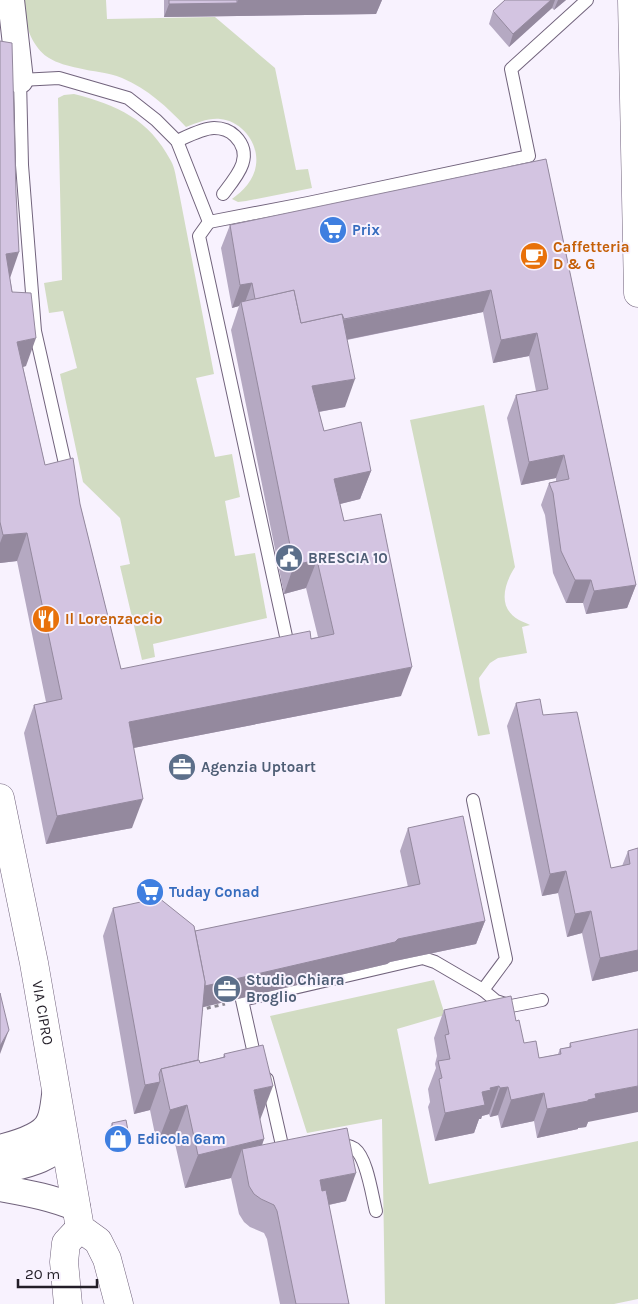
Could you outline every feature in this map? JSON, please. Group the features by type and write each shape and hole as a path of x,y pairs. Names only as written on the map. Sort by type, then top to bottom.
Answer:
{"street":[{"path":"11,0 20,80"},
{"path":"632,0 638,293"},
{"name":"VIA CIPRO","path":"0,798 34,963 79,1218"},
{"path":"0,1148 24,1141 48,1126 51,1120 56,1088"},
{"path":"0,1170 45,1157 66,1141"},
{"path":"0,1188 59,1200 79,1218 98,1241 107,1259 119,1304"},
{"path":"68,1304 64,1262 66,1242 79,1218"}],"lane":[{"path":"280,652 289,650 199,236 209,222 529,156 511,69 587,0"},
{"path":"70,485 35,331 22,165 20,80 59,78 128,98 156,120 177,141 209,222"},
{"path":"177,141 212,128 230,131 240,141 244,151 242,166 223,194"},
{"path":"473,800 506,959 483,990"},
{"path":"300,1150 284,1154 267,1079 260,1080 242,1000 423,958 436,962 483,990 496,1001 511,1006 542,1000"},
{"path":"325,1144 340,1144 356,1149 365,1164 376,1211"}],"path":[{"path":"195,1011 242,1000"}],"green space":[{"path":"25,0 106,0 107,19 215,17 275,68 296,170 308,169 312,188 246,201 238,202 232,199 247,185 253,176 256,165 255,149 252,141 242,129 235,124 220,119 198,122 186,127 157,99 131,82 111,74 67,65 49,58 40,51 31,36 25,12"},
{"path":"74,94 118,109 142,124 153,134 174,167 214,374 196,378 215,457 232,454 240,497 225,501 235,556 255,553 267,618 153,644 155,657 142,660 120,566 130,564 120,518 83,482 60,374 77,368 63,311 49,313 44,283 62,280 58,98"},
{"path":"484,405 515,567 506,588 505,602 512,615 530,625 522,627 527,653 498,658 490,663 479,678 490,734 478,736 410,420"},
{"path":"434,980 445,1015 397,1029 429,1184 638,1141 638,1299 614,1304 385,1304 382,1119 307,1133 270,1016"}],"building":[{"path":"169,0 237,0 237,3 169,4"},
{"path":"505,0 551,0 513,34 493,11"},
{"path":"0,41 12,43 19,252 6,254 12,292 31,293 36,338 17,342 45,465 73,458 80,504 121,669 310,631 311,639 334,634 317,560 294,565 241,302 294,290 301,323 342,314 355,379 312,386 324,431 361,422 371,471 334,479 344,521 381,514 412,667 129,722 143,799 57,816 34,705 62,699 27,533 3,535 0,522"},
{"path":"546,159 636,585 594,591 591,580 575,580 561,551 553,493 549,483 569,479 564,455 529,462 516,395 548,389 537,333 501,340 491,290 344,319 342,314 301,323 294,290 255,299 252,283 240,285 230,225"},
{"path":"540,699 543,715 577,712 611,868 630,864 628,851 638,848 638,950 600,958 591,911 575,914 566,871 550,874 516,703"},
{"path":"463,816 485,921 398,939 395,942 205,986 195,931 420,884 408,828"},
{"path":"159,898 194,926 205,982 198,1060 161,1069 159,1074 160,1082 145,1085 113,908"},
{"path":"0,993 9,1030 0,1046"},
{"path":"511,996 516,1021 519,1020 524,1043 536,1041 539,1058 561,1054 560,1049 571,1047 570,1043 638,1029 638,1086 595,1094 596,1098 588,1101 547,1109 544,1093 511,1100 508,1087 500,1088 499,1086 482,1092 485,1105 445,1113 439,1079 442,1078 438,1061 450,1059 445,1035 449,1034 444,1010"},
{"path":"263,1045 273,1086 254,1090 264,1139 198,1155 187,1105 170,1110 161,1069 199,1060 200,1063 225,1057 224,1054"},
{"path":"126,1120 130,1141 115,1143 112,1123"},
{"path":"347,1128 356,1173 320,1180 322,1191 326,1190 349,1304 296,1304 277,1211 274,1205 254,1194 249,1186 242,1149"}],"place":[{"name":"Prix","path":"333,230"},
{"name":"Caffetteria D & G","path":"534,256"},
{"name":"BRESCIA 10","path":"289,558"},
{"name":"Il Lorenzaccio","path":"46,619"},
{"name":"Agenzia Uptoart","path":"182,767"},
{"name":"Tuday Conad","path":"150,892"},
{"name":"Studio Chiara Broglio","path":"227,989"},
{"name":"Edicola 6am","path":"118,1139"}]}
